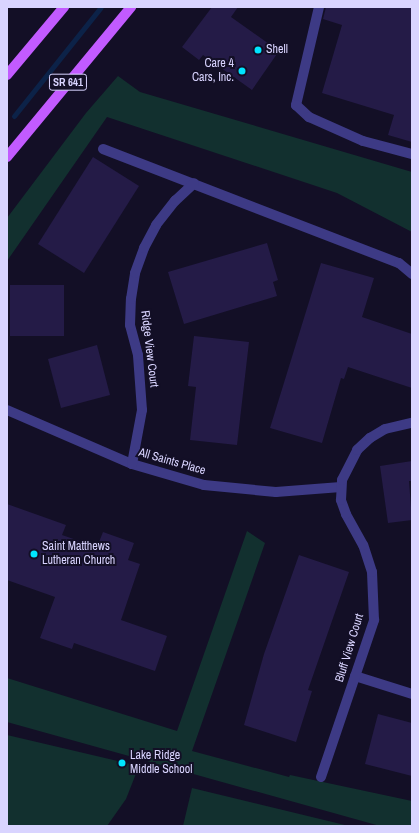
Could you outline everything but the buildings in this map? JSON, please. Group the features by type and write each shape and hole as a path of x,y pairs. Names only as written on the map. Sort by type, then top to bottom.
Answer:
{"main road":[{"path":"7,75 64,7"},
{"name":"SR 641","path":"7,157 131,7"}],"street":[{"path":"319,7 296,105 309,116 363,141 412,154"},
{"path":"103,149 399,263 412,274"},
{"name":"Ridge View Court","path":"132,464 142,410 138,354 130,325 131,299 135,273 144,248 156,225 175,201 194,183"},
{"name":"All Saints Place","path":"7,410 132,464 204,485 242,491 276,492 341,488"},
{"name":"Bluff View Court","path":"321,778 374,620 375,596 372,572 363,545 346,514 341,488 348,465 357,450 370,438 385,429 412,423"},
{"path":"355,676 412,694"}],"green space":[{"path":"118,76 140,92 412,172 412,232 337,193 107,117 7,261 7,218 86,113"},
{"path":"247,531 265,543 192,751 289,777 290,775 412,801 412,826 380,826 7,722 7,678 177,731"},
{"path":"7,735 139,766 126,799 107,826 7,826"},
{"path":"192,788 349,826 183,826"}],"waterway":[{"path":"14,116 101,7"}],"place":[{"name":"Shell","path":"258,50"},
{"name":"Care 4 Cars, Inc.","path":"242,71"},
{"name":"Saint Matthews Lutheran Church","path":"34,554"},
{"name":"Lake Ridge Middle School","path":"122,763"}]}
